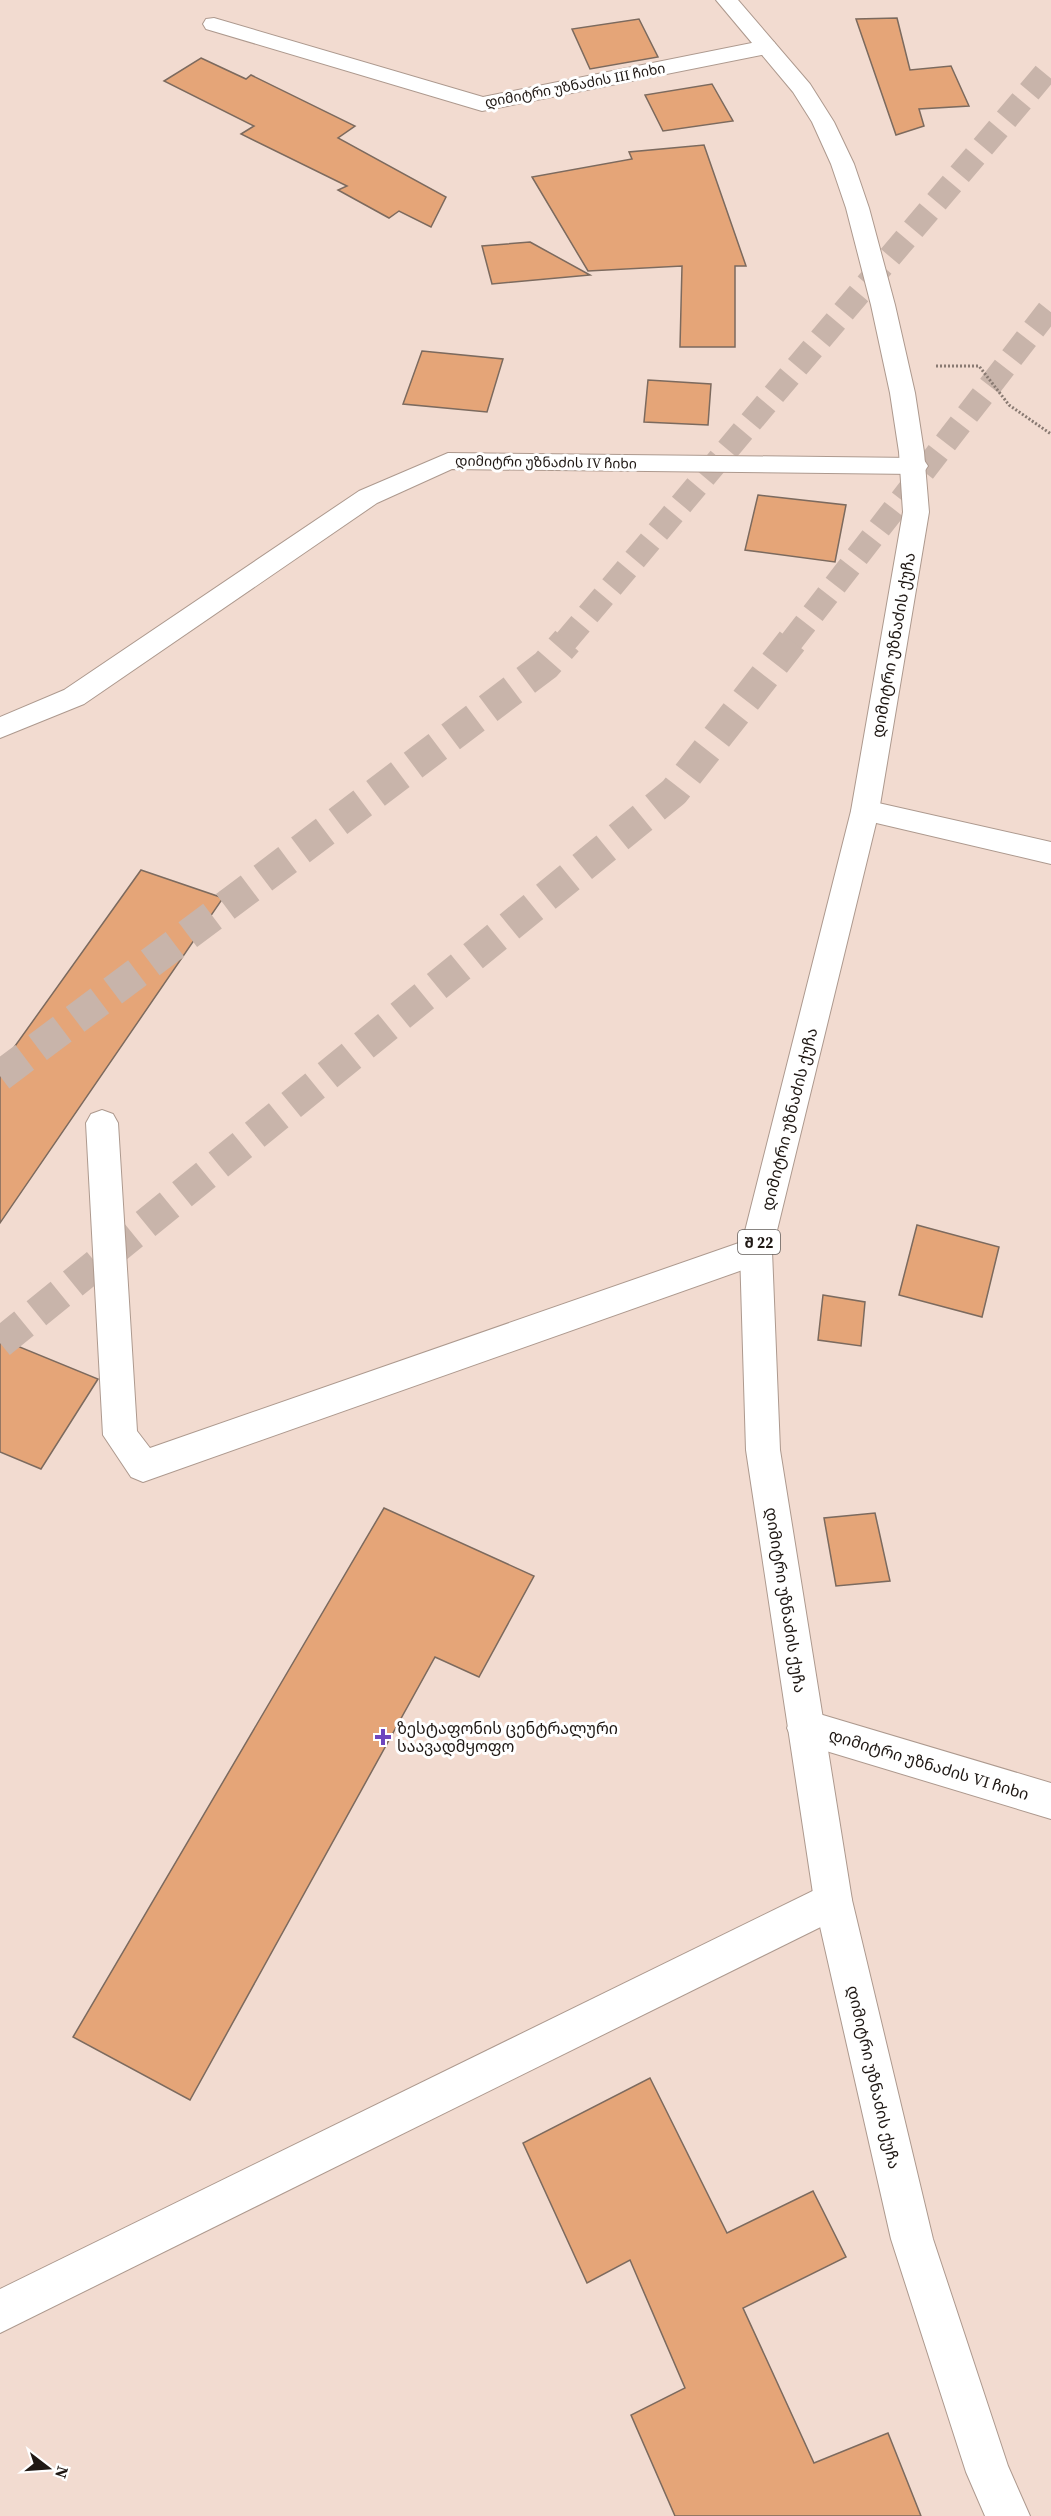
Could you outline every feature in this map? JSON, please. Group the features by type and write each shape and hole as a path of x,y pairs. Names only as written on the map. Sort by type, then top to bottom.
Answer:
{"main road":[{"name":"დიმიტრი უზნაძის ქუჩა","path":"727,0 810,101 835,146 858,208 899,367 915,466 916,512 865,810 756,1251 763,1450 833,1900 912,2240 988,2472 1008,2516"},
{"name":"დიმიტრი უზნაძის III ჩიხი","path":"214,24 482,104 766,47"},
{"name":"დიმიტრი უზნაძის IV ჩიხი","path":"0,728 74,697 368,497 448,461 915,466"},
{"path":"865,810 1051,853"},
{"path":"102,1123 120,1435 143,1466 756,1251"},
{"name":"დიმიტრი უზნაძის VI ჩიხი","path":"806,1728 1051,1801"},
{"path":"0,2312 833,1900"}],"path":[{"path":"899,367 979,366 1009,405 1051,434"}],"building":[{"path":"897,18 910,70 951,66 969,106 919,109 924,126 896,135 856,19"},
{"path":"639,19 658,57 590,69 572,29"},
{"path":"201,58 246,79 251,75 355,126 338,138 446,197 431,227 399,211 389,218 338,190 347,186 241,134 254,126 164,81"},
{"path":"712,84 733,121 663,131 645,95"},
{"path":"704,145 746,266 735,266 735,347 680,347 682,266 588,271 532,177 632,159 629,152"},
{"path":"530,242 590,275 492,284 482,246"},
{"path":"422,351 503,359 487,412 403,404"},
{"path":"648,380 711,384 708,425 644,422"},
{"path":"758,495 846,505 835,562 745,550"},
{"path":"141,870 223,898 0,1223 0,1067"},
{"path":"917,1225 999,1247 982,1317 899,1295"},
{"path":"823,1295 865,1302 861,1346 818,1340"},
{"path":"0,1339 98,1379 41,1469 0,1452"},
{"path":"384,1508 534,1576 479,1677 435,1657 190,2100 73,2037"},
{"path":"875,1513 890,1581 836,1586 824,1518"},
{"path":"650,2078 727,2233 813,2191 846,2257 743,2308 814,2463 888,2433 921,2516 675,2516 631,2415 685,2388 630,2260 587,2283 523,2143"}],"tunnel":[{"path":"565,642 1051,66"},
{"path":"791,642 1051,307"},
{"path":"0,1076 546,665 567,641"},
{"path":"0,1343 674,792 792,641"}],"place":[{"name":"ზესტაფონის ცენტრალური საავადმყოფო","path":"383,1737"}]}
